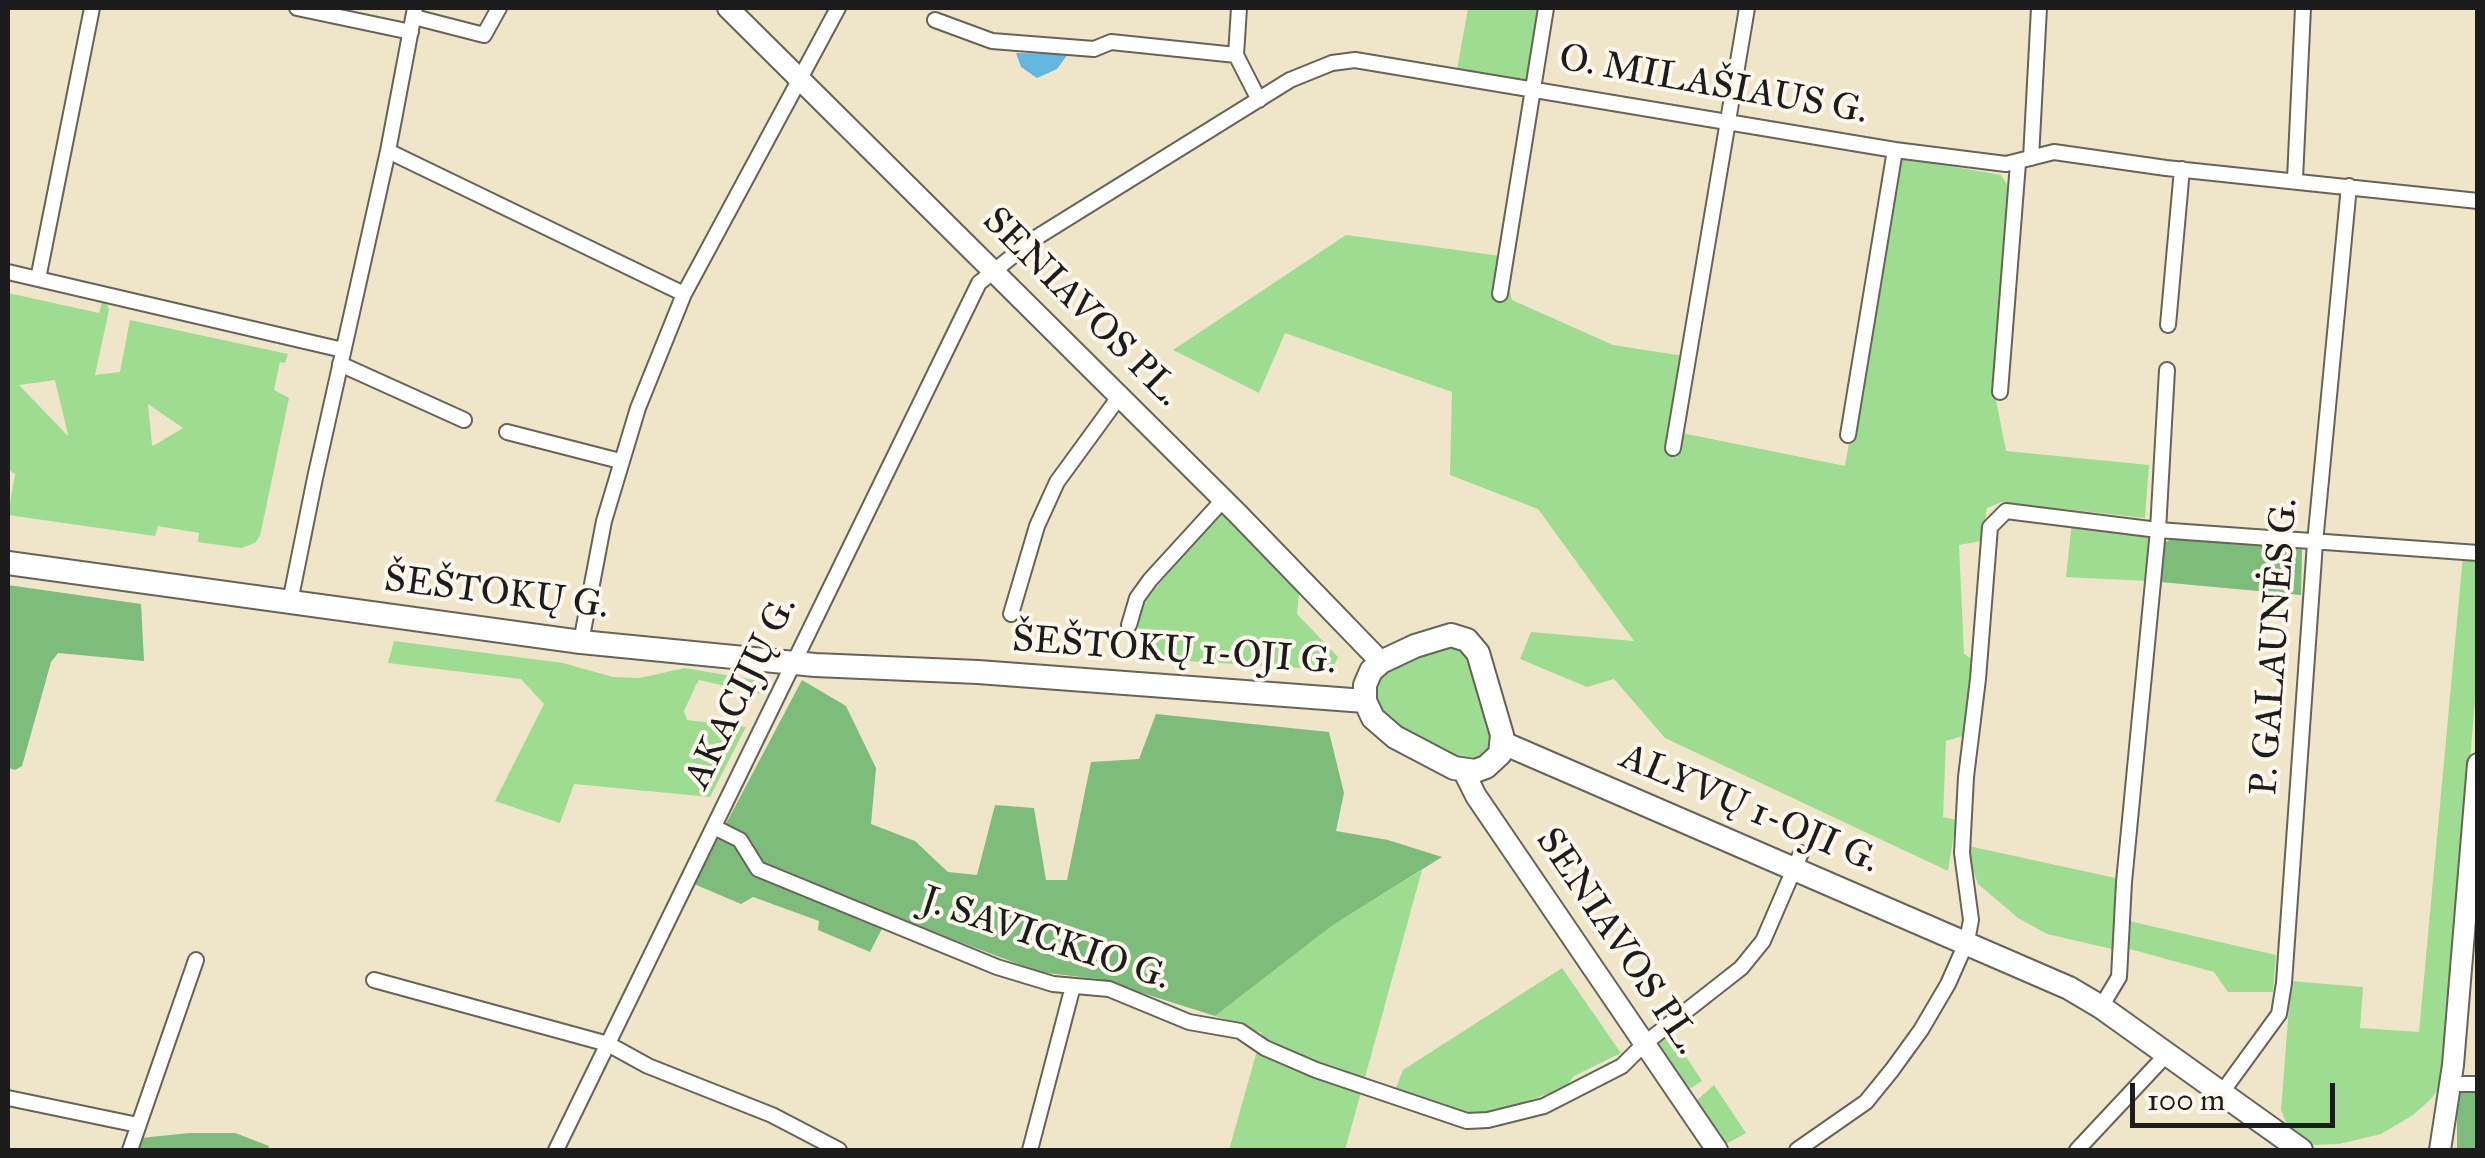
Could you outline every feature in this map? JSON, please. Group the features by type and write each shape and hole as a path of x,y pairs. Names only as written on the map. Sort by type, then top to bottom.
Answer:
{"main road":[{"name":"ŠEŠTOKŲ G.","path":"8,563 581,642 794,662 978,672"},
{"path":"1444,636 1467,640 1482,662 1503,743 1500,754 1486,767 1463,770 1384,729 1370,714 1365,700 1365,686 1381,662 1444,636"},
{"name":"ŠEŠTOKŲ 1-OJI G.","path":"978,672 1365,700"},
{"name":"ALYVŲ 1-OJI G.","path":"1503,743 1798,860 2038,972 2101,1006 2295,1149"}],"street":[{"path":"38,279 92,8"},
{"path":"297,8 413,19 484,35 499,8"},
{"name":"SENIAVOS PL.","path":"728,8 1224,499 1381,662"},
{"path":"581,642 620,461 684,294 838,8"},
{"path":"1240,8 1236,55 1259,100"},
{"path":"1500,294 1546,8"},
{"path":"1673,448 1747,8"},
{"path":"2000,392 2039,8"},
{"path":"2294,179 2303,8"},
{"path":"290,602 413,19"},
{"path":"934,20 992,41 1094,49 1111,42 1236,55"},
{"name":"O. MILAŠIAUS G.","path":"993,269 1034,239 1290,80 1332,63 1355,60 1895,150 2006,164 2054,152 2478,201"},
{"path":"1848,435 1895,150"},
{"path":"388,151 684,294"},
{"path":"2168,326 2182,169"},
{"name":"P. GALAUNĖS G.","path":"2220,1094 2279,1014 2284,983 2315,542 2349,186"},
{"name":"AKACIJŲ G.","path":"556,1150 975,289 993,269"},
{"path":"8,272 342,357 464,420"},
{"path":"2101,1006 2119,977 2124,882 2158,530 2167,370"},
{"path":"1011,614 1037,526 1057,482 1119,397"},
{"path":"508,432 620,461"},
{"path":"1129,624 1137,598 1150,580 1224,499"},
{"path":"1796,1150 1866,1102 1881,1084 1922,1030 1967,941 1972,920 1962,854 1966,777 1990,527 2006,511 2158,530 2478,553"},
{"path":"2440,1150 2472,914 2478,764"},
{"name":"SENIAVOS PL.","path":"1463,770 1476,796 1717,1150"},
{"name":"J. SAVICKIO G.","path":"714,827 740,840 758,869 997,967 1054,984 1109,989 1189,1022 1240,1031 1265,1048 1316,1070 1453,1118 1488,1120 1544,1106 1622,1066 1741,968 1763,941 1798,860"},
{"path":"130,1150 196,960"},
{"path":"374,980 608,1044 648,1066 772,1116 840,1150"},
{"path":"1030,1150 1073,986"},
{"path":"2076,1150 2166,1054"},
{"path":"2451,1084 2478,1084"},
{"path":"8,1098 138,1125"}],"green space":[{"path":"1468,8 1542,8 1531,76 1521,81 1457,70"},
{"path":"1905,158 2001,175 2010,189 1995,395 2006,451 2149,465 2145,518 2002,502 1987,508 1981,541 1959,545 1964,654 1972,659 1966,735 1946,741 1943,817 1956,820 1948,871 1665,738 1614,679 1587,687 1520,659 1531,632 1634,641 1538,509 1450,475 1452,392 1285,333 1259,393 1173,350 1346,235 1501,256 1512,300 1613,345 1684,356 1667,430 1845,466 1897,165"},
{"path":"8,293 99,313 102,302 107,304 95,375 120,372 130,320 288,354 285,363 280,362 274,390 289,398 260,536 255,543 241,548 198,542 199,533 158,526 155,536 8,515 15,474 8,469","holes":["55,380 68,435 68,436 19,385","148,404 183,428 153,446"]},
{"path":"1221,513 1299,593 1297,614 1338,657 1332,670 1138,658 1138,624 1143,606"},
{"path":"2072,522 2146,535 2151,542 2148,581 2066,577"},
{"path":"2175,537 2296,546 2302,550 2301,595 2160,582 2164,543"},
{"path":"2463,556 2477,560 2477,675 2445,1070 2431,1099 2381,1134 2339,1144 2312,1145 2289,1130 2281,1110 2291,981 2363,987 2360,1028 2419,1032"},
{"path":"8,585 141,604 144,661 58,653 51,662 22,766 15,770 8,768"},
{"path":"394,641 563,663 613,677 640,678 685,668 766,682 761,694 699,680 696,685 684,711 687,720 746,727 710,797 574,784 560,823 495,801 544,704 521,679 388,663"},
{"path":"1448,645 1466,652 1494,740 1486,756 1468,763 1383,721 1373,691 1388,666"},
{"path":"802,680 846,706 876,768 871,824 915,841 948,872 977,875 995,805 1034,808 1046,880 1067,880 1091,762 1139,759 1156,714 1329,732 1344,793 1336,831 1388,840 1442,857 1333,925 1215,1016 1098,979 1039,972 889,915 870,952 818,930 819,921 753,897 741,904 694,884"},
{"path":"1964,845 2120,879 2112,949 2047,934 2018,918 1978,884"},
{"path":"1422,870 1345,1150 1229,1150 1262,1033 1215,1016 1333,925"},
{"path":"2129,921 2276,955 2273,992 2228,992 2214,972 2126,948"},
{"path":"1562,968 1621,1053 1574,1076 1565,1088 1486,1115 1460,1115 1394,1093 1403,1070"},
{"path":"1686,1022 1672,1035 1702,1081 1691,1088 1686,1087 1657,1042"},
{"path":"1714,1085 1746,1133 1726,1144 1696,1101"},
{"path":"2463,1090 2477,1090 2477,1150 2457,1150 2457,1095"},
{"path":"235,1133 269,1146 268,1150 137,1150 141,1138"}],"water":[{"path":"1016,53 1068,54 1057,69 1037,78 1021,67"}]}
